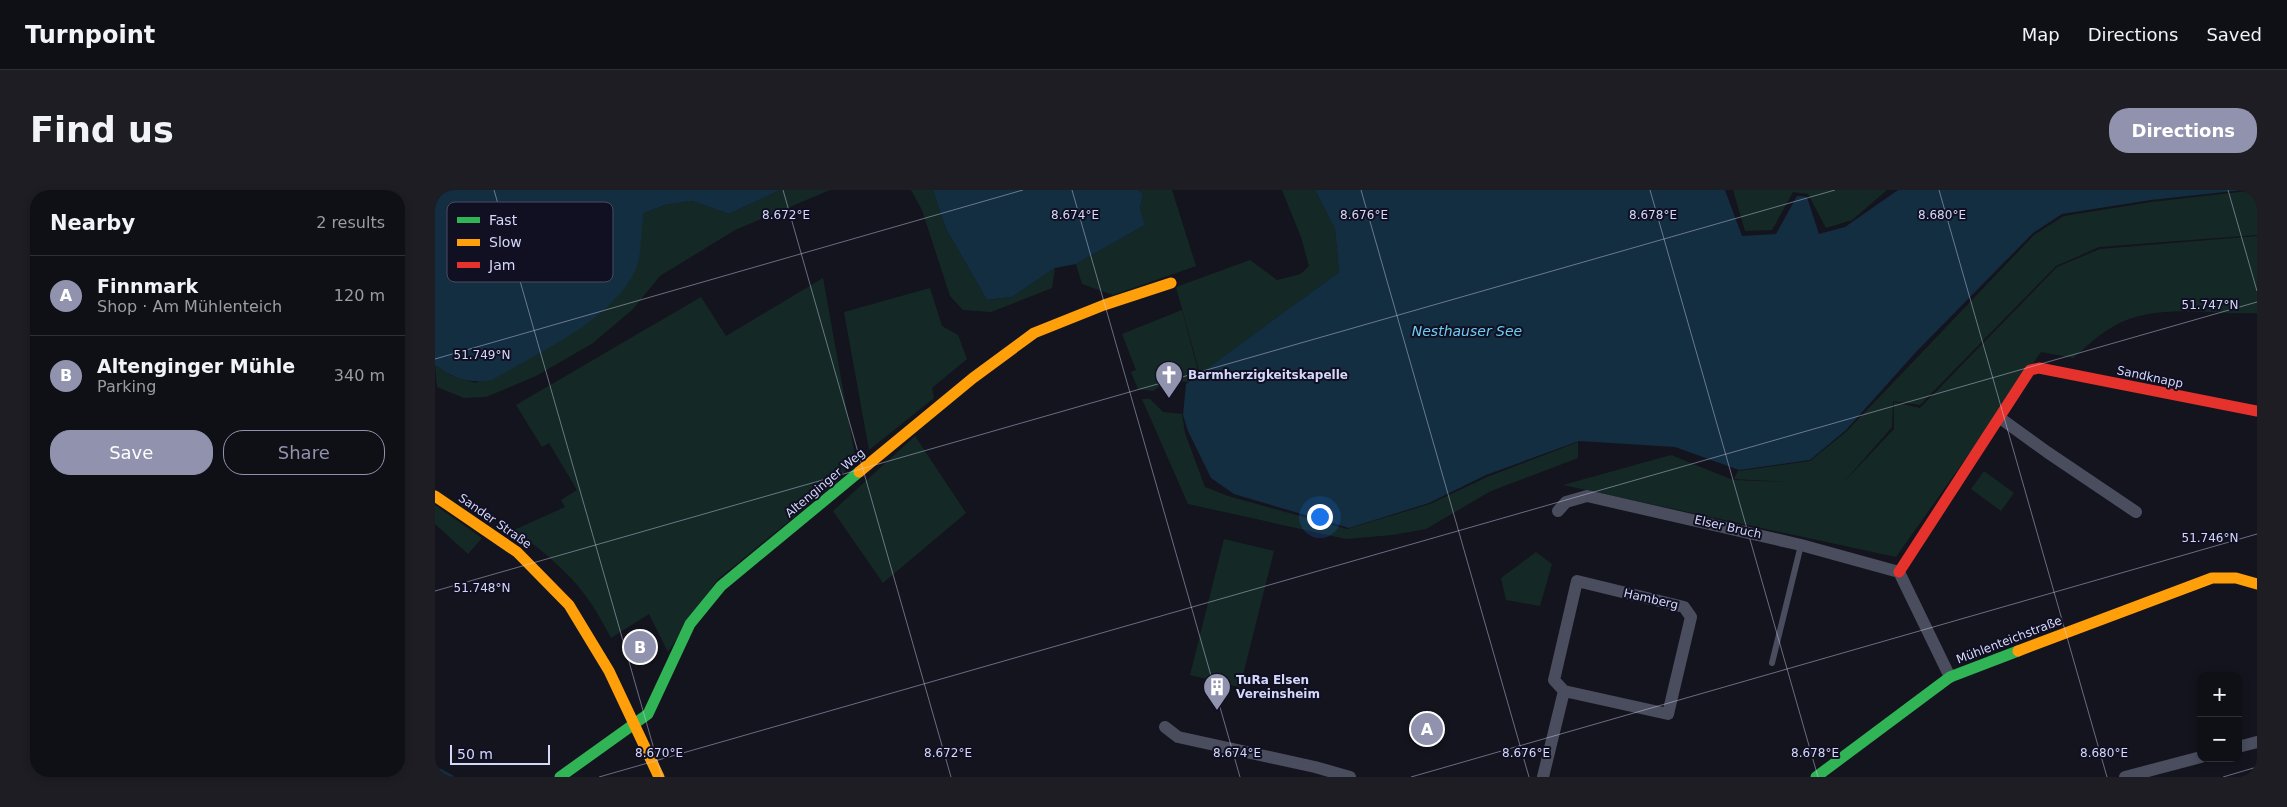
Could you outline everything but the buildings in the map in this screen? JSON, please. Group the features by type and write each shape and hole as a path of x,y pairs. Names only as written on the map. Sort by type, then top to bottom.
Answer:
{"street":[{"name":"Altenginger Weg","path":"560,777 648,714 690,624 721,586 973,378 1034,333 1105,305 1171,283"},
{"name":"Sandknapp","path":"2000,418 2030,370 2039,368 2257,411"},
{"path":"1950,677 1899,572 2000,418 2137,512"},
{"name":"Sander Straße","path":"435,496 517,552 559,594 588,633 659,777"},
{"name":"Elser Bruch","path":"1558,511 1566,502 1587,496 1801,544 1899,572"},
{"name":"Mühlenteichstraße","path":"1816,777 1950,677 2212,578 2236,578 2257,584"},
{"name":"Hamberg","path":"1577,581 1684,606 1691,618 1668,714 1564,691 1555,680 1577,581"},
{"path":"1543,777 1564,691"},
{"path":"1165,727 1178,737 1315,767 1350,777"},
{"path":"2242,746 2257,742"},
{"path":"2125,777 2197,758"}],"lane":[{"path":"1772,663 1801,544"}],"green space":[{"path":"780,190 830,190 735,230 660,276 633,309 593,343 536,376 486,397 464,398 437,387 435,365 452,376 476,383 582,282 613,282 613,253 641,226 644,213 665,205 692,201 729,214"},
{"path":"911,190 933,190 946,229 987,300 1012,297 1055,268 1052,288 991,312 963,310 950,296 922,210"},
{"path":"1138,190 1172,190 1196,266 1113,295 1082,284 1076,264 1145,225 1140,208 1143,194"},
{"path":"1282,190 1315,190 1335,229 1339,272 1200,374 1176,287 1250,260 1277,280 1301,274 1309,266 1301,237"},
{"path":"1733,190 1887,190 1852,220 1826,228 1808,194 1793,192 1772,230 1745,231"},
{"path":"2257,190 2257,235 2099,247 2056,266 1920,405 1893,401 1892,427 1842,484 1894,429 1894,402 1920,408 2057,267 2100,249 2257,236 2257,313 2181,311 2144,315 2126,320 2109,329 2073,358 2041,352 1896,557 1563,485 1671,455 1733,480 1787,482 1734,479 1738,471 1810,461 1847,431 2034,235 2064,216 2151,202"},
{"path":"823,278 855,456 838,481 717,580 668,652 649,614 611,638 592,605 570,577 543,552 514,530 565,507 561,500 577,490 549,443 542,447 516,405 701,297 726,336"},
{"path":"930,288 942,326 958,335 967,359 932,388 934,398 869,450 844,312"},
{"path":"1182,310 1199,374 1188,382 1167,381 1153,391 1138,389 1131,372 1136,370 1122,334"},
{"path":"1142,399 1150,399 1163,412 1182,414 1185,433 1205,487 1228,496 1347,529 1430,504 1487,477 1578,442 1578,458 1491,491 1426,529 1392,535 1346,539 1188,504"},
{"path":"915,436 966,513 883,583 833,511"},
{"path":"1984,471 2014,493 2001,511 1971,489"},
{"path":"435,505 482,538 468,554 435,524"},
{"path":"1224,539 1274,551 1240,687 1190,675"},
{"path":"1536,552 1552,564 1540,606 1506,600 1501,578"}],"water":[{"path":"435,190 780,190 729,214 692,201 665,205 644,213 636,269 625,288 592,320 552,346 492,380 469,381 455,377 435,365"},
{"path":"933,190 1138,190 1143,194 1140,208 1145,225 1076,264 1055,268 1012,297 987,300 946,229"},
{"name":"Nesthauser See","path":"1315,190 1725,190 1742,236 1776,234 1797,196 1807,197 1819,234 1845,227 1898,190 2243,190 2151,200 2062,214 2033,233 1916,352 1846,430 1810,460 1739,470 1675,447 1579,441 1486,475 1429,503 1349,528 1234,494 1211,478 1188,431 1183,415 1186,384 1339,272 1335,229"}],"waterway":[{"path":"435,768 452,777"}],"traffic: fast":[{"path":"560,777 648,714 690,624 721,586 859,472"},
{"path":"1816,777 1950,677 2018,651"}],"traffic: slow":[{"path":"859,472 973,378 1034,333 1104,305 1171,283"},
{"path":"435,496 517,552 569,605 609,671 659,777"},
{"path":"2018,651 2212,578 2236,578 2257,584"}],"traffic: jam":[{"path":"1899,572 2030,370 2039,368 2257,411"}],"place":[{"name":"Barmherzigkeitskapelle","path":"1169,399"},
{"name":"Altenginger Mühle","path":"640,647"},
{"name":"TuRa Elsen Vereinsheim","path":"1217,711"},
{"name":"Finnmark","path":"1427,729"}]}
